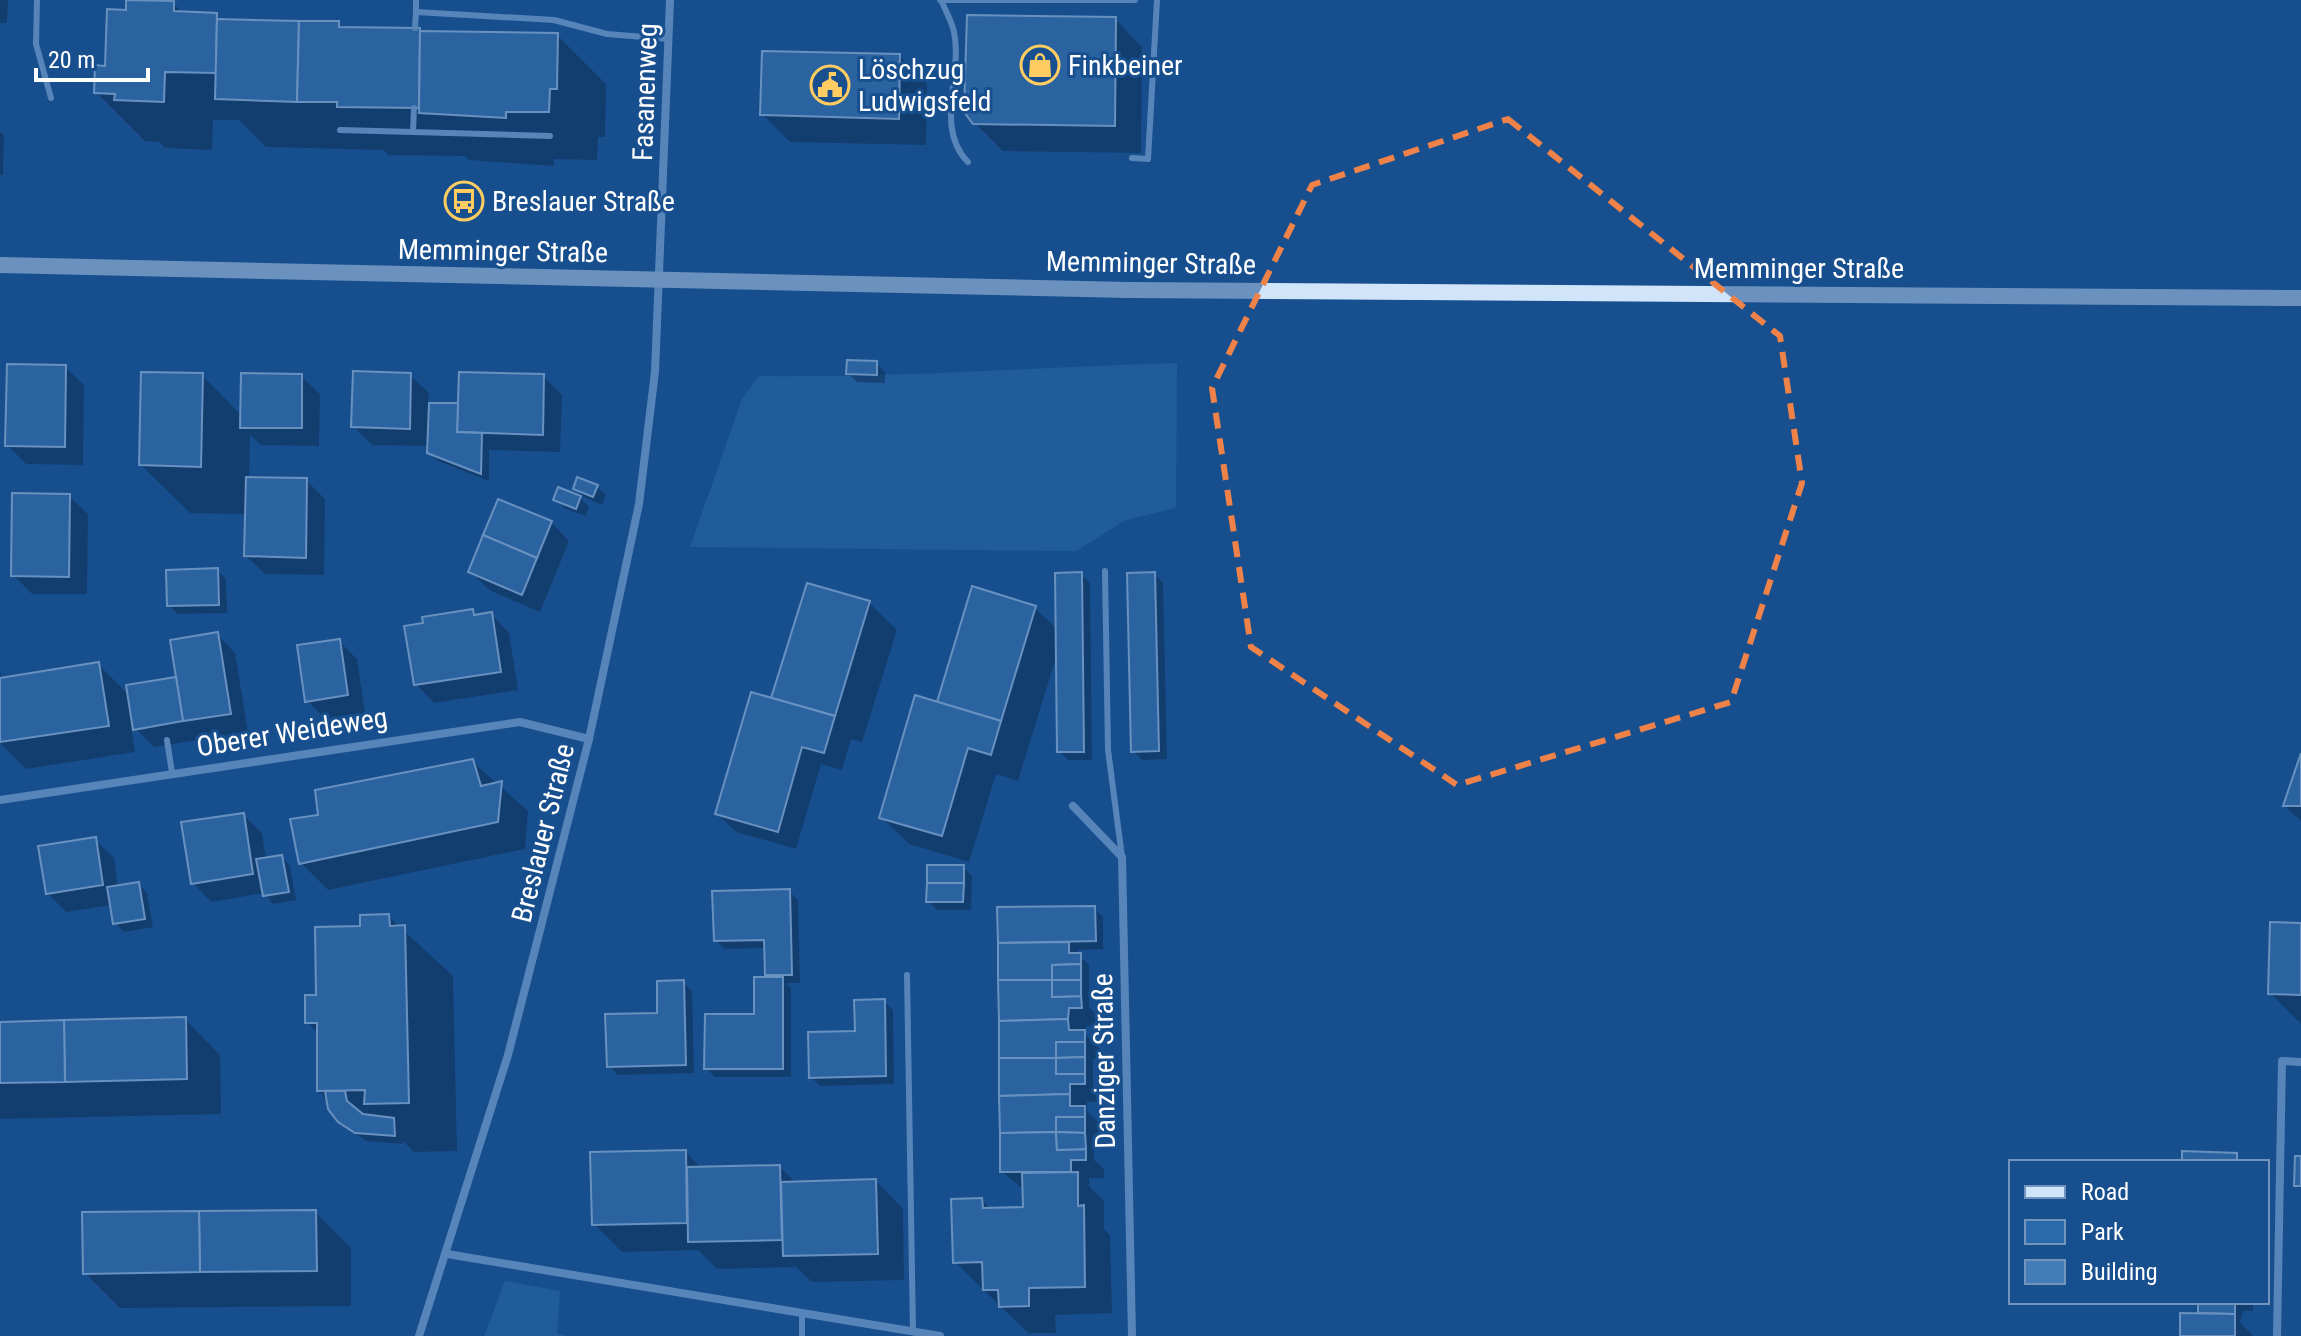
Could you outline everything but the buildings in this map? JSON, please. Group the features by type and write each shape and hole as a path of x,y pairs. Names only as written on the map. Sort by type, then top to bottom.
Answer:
{"main road":[{"name":"Memminger Straße","path":"0,265 1128,290 2301,298"}],"street":[{"name":"Fasanenweg","path":"661,281 670,0"},
{"name":"Breslauer Straße","path":"419,1336 508,1055 589,739 639,504 655,372 661,281"},
{"name":"Oberer Weideweg","path":"0,800 520,722 589,739"},
{"path":"1073,806 1122,857"},
{"name":"Danziger Straße","path":"1122,857 1132,1336"},
{"path":"2277,1336 2282,1061 2301,1062"},
{"path":"447,1254 940,1336"}],"lane":[{"path":"37,0 36,44 51,98"},
{"path":"415,28 416,0"},
{"path":"968,162 956,150 952,129 955,34 941,1 1135,0"},
{"path":"1132,158 1148,159 1157,0"},
{"path":"416,12 554,20 607,34 669,39"},
{"path":"413,132 414,108"},
{"path":"340,130 550,136"},
{"path":"1105,571 1108,750 1122,857"},
{"path":"167,740 172,773"},
{"path":"907,975 913,1332"},
{"path":"802,1313 802,1336"}],"highlighted area":[{"path":"1508,119 1780,336 1802,483 1731,702 1457,785 1251,647 1212,388 1312,185"}],"green space":[{"path":"1177,363 1176,508 1126,520 1076,551 690,547 742,399 759,376 915,374"},
{"path":"505,1281 560,1291 557,1334 566,1336 484,1336"}],"place":[{"name":"Finkbeiner","path":"1040,65"},
{"name":"Löschzug Ludwigsfeld","path":"830,85"},
{"name":"Breslauer Straße","path":"464,201"}]}
